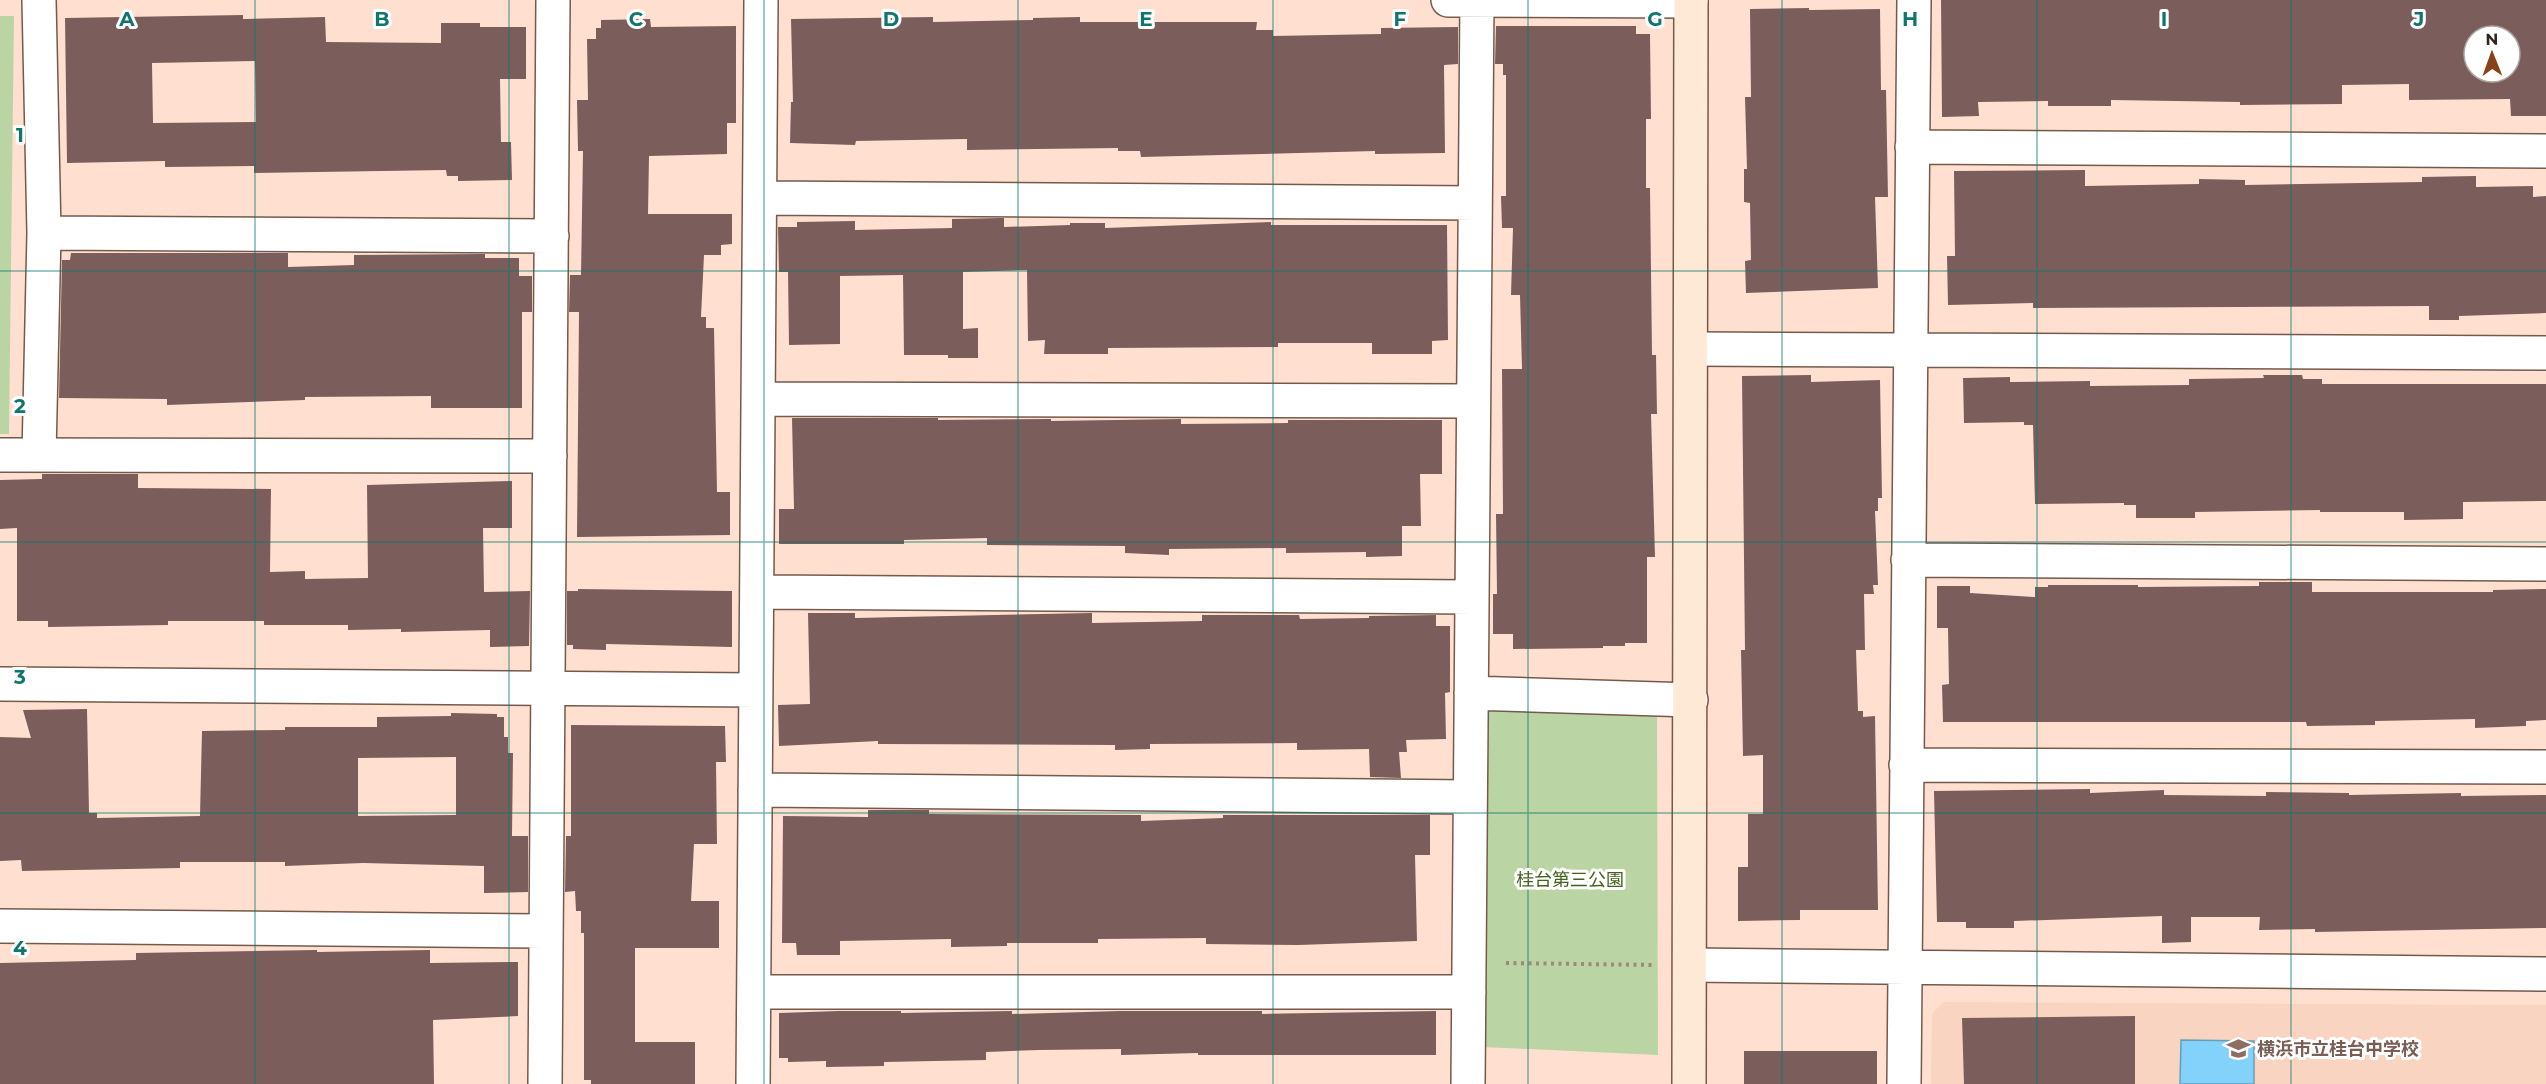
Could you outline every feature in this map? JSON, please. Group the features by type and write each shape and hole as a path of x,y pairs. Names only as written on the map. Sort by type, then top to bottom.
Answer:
{"street":[{"path":"39,0 44,233 39,455"},
{"path":"545,1084 554,0"},
{"path":"753,1084 761,0"},
{"path":"1448,0 1691,1 1689,1084"},
{"path":"1468,1084 1477,0"},
{"path":"1904,1084 1914,0"},
{"path":"1912,147 2546,151"},
{"path":"760,198 1475,203"},
{"path":"44,233 552,236"},
{"path":"1692,349 2546,353"},
{"path":"758,399 1473,401"},
{"path":"0,455 550,456"},
{"path":"1908,560 2546,564"},
{"path":"757,592 1472,597"},
{"path":"0,684 756,690"},
{"path":"1471,693 1691,700"},
{"path":"1906,765 2546,767"},
{"path":"755,790 1470,797"},
{"path":"0,926 546,931"},
{"path":"1690,965 2546,974"},
{"path":"754,992 1469,977"}],"path":[{"path":"1469,977 1690,965"}],"shaded area":[{"name":"横浜市立桂台中学校","path":"1943,1002 2546,1005 2546,1084 1931,1084 1932,1014"}],"green space":[{"path":"0,16 14,16 9,434 0,434"},
{"name":"桂台第三公園","path":"1482,706 1657,713 1658,1055 1483,1047"}],"water":[{"path":"2181,1040 2254,1041 2254,1084 2180,1084"}],"building":[{"path":"1941,0 2546,0 2546,116 2511,116 2510,99 2409,100 2409,84 2342,85 2342,104 2240,105 2240,102 2111,100 2111,106 2048,106 2048,101 1978,102 1979,116 1942,117"},
{"path":"1809,8 1809,10 1880,9 1881,90 1886,90 1888,197 1875,197 1878,288 1746,293 1745,261 1751,260 1750,203 1744,202 1744,169 1747,169 1745,97 1751,97 1750,9"},
{"path":"243,15 243,19 325,17 326,42 441,43 441,23 480,23 480,27 526,27 526,79 500,79 501,142 511,142 512,180 458,181 458,176 447,176 446,170 254,173 254,166 165,167 165,161 67,163 65,18","holes":["255,61 256,122 153,123 152,63"]},
{"path":"933,17 933,22 1080,17 1080,22 1257,22 1256,30 1273,30 1273,36 1381,34 1381,28 1458,27 1458,64 1444,65 1445,153 1375,154 1375,151 1141,157 1140,151 1118,151 1118,148 967,150 967,139 856,141 855,145 790,143 791,102 793,102 791,19"},
{"path":"650,19 651,27 736,26 736,123 727,123 727,154 649,156 648,214 732,214 732,244 721,245 721,255 704,255 701,317 706,317 706,328 714,328 717,492 730,492 730,535 577,537 579,312 569,312 570,275 581,275 583,151 578,151 577,100 588,100 587,39 596,39 596,28 601,28 601,20"},
{"path":"1496,26 1636,26 1636,34 1650,34 1651,119 1646,119 1646,188 1650,188 1652,355 1656,355 1657,414 1651,414 1655,557 1647,557 1647,643 1625,643 1625,646 1603,646 1603,648 1513,649 1513,634 1493,634 1493,594 1497,594 1496,514 1503,514 1502,369 1522,369 1520,295 1511,295 1513,228 1502,228 1501,196 1506,196 1506,75 1503,75 1503,64 1495,64"},
{"path":"2085,170 2085,186 2199,184 2199,179 2245,180 2245,185 2422,182 2422,177 2476,176 2476,187 2533,186 2533,197 2546,196 2546,313 2459,316 2459,320 2429,320 2429,306 2033,308 2033,303 1948,305 1947,256 1955,256 1954,171"},
{"path":"1004,218 1004,227 1105,223 1105,228 1271,222 1271,225 1447,225 1448,340 1432,341 1432,354 1372,354 1372,343 1278,343 1278,347 1108,348 1108,354 1044,354 1045,340 1028,341 1027,270 963,272 963,329 978,328 978,358 904,355 903,275 840,276 840,344 789,345 788,272 779,272 778,227 797,227 797,222 855,221 855,230 952,228 952,219"},
{"path":"71,253 288,253 288,267 354,265 354,255 485,254 485,258 519,258 519,276 532,276 532,312 522,312 522,408 431,408 431,396 305,397 305,400 167,405 167,399 59,398 62,260 70,260"},
{"path":"1811,375 1811,382 1880,380 1882,498 1878,498 1878,511 1875,511 1878,585 1873,585 1874,594 1864,594 1865,650 1856,650 1858,711 1863,711 1863,717 1875,716 1878,910 1800,910 1800,920 1738,921 1738,867 1748,867 1748,814 1763,814 1763,755 1743,756 1741,650 1745,650 1742,376"},
{"path":"2263,375 2302,375 2303,379 2322,379 2322,384 2546,384 2546,501 2463,502 2463,519 2404,520 2404,512 2320,512 2320,510 2195,512 2195,518 2136,518 2136,505 2124,505 2124,503 2035,504 2033,425 2024,425 2024,422 1964,423 1963,378 2010,377 2010,382 2090,381 2090,386 2189,385 2189,379 2264,378"},
{"path":"792,418 1051,419 1051,421 1181,419 1181,424 1288,423 1288,420 1442,420 1442,474 1420,474 1421,526 1402,526 1402,556 1366,557 1366,552 1286,553 1286,548 1169,549 1169,555 1125,553 1125,546 987,545 987,538 904,540 904,544 779,544 779,509 794,509"},
{"path":"42,474 138,474 138,488 271,489 270,572 305,571 305,579 368,578 367,485 512,481 512,528 483,528 484,592 530,591 529,646 490,647 490,630 401,632 401,629 348,630 348,625 264,625 264,621 168,621 168,625 48,627 48,621 17,621 17,528 0,529 0,480 42,479"},
{"path":"2259,582 2312,582 2312,592 2493,592 2493,590 2546,589 2546,720 2526,721 2526,726 2475,728 2475,719 2375,721 2375,725 2307,726 2306,722 1943,722 1942,685 1949,684 1948,628 1937,628 1937,586 1970,586 1970,593 2035,597 2035,587 2048,587 2048,585 2259,586"},
{"path":"578,589 732,591 732,647 606,644 606,650 573,649 573,645 567,645 567,591 578,591"},
{"path":"808,613 855,613 855,618 1092,613 1092,623 1202,621 1202,615 1299,615 1300,619 1436,615 1436,626 1450,626 1450,692 1445,693 1446,739 1406,740 1407,752 1399,752 1401,778 1370,777 1369,749 1297,750 1297,743 1150,744 1150,749 1115,750 1115,745 878,744 878,741 779,746 778,705 810,704"},
{"path":"87,709 89,813 97,813 97,818 200,816 202,731 285,730 285,727 377,727 377,717 451,716 451,713 497,714 497,717 504,717 504,737 508,737 508,753 513,753 512,836 528,836 528,892 484,893 484,866 363,863 285,866 285,862 180,862 180,868 22,871 21,860 0,861 0,737 31,738 23,710","holes":["456,757 456,815 358,816 358,758"]},
{"path":"571,725 725,726 726,762 716,762 717,844 694,844 691,901 719,901 719,948 635,948 635,1042 695,1042 695,1084 591,1084 591,1080 584,1080 584,933 581,933 581,911 576,911 575,891 565,892 566,836 571,836"},
{"path":"2090,789 2090,793 2164,790 2164,795 2266,796 2266,792 2349,793 2349,795 2461,793 2461,796 2546,795 2546,928 2315,932 2315,929 2259,930 2260,917 2191,917 2191,942 2162,943 2162,916 2014,921 2014,928 1966,928 1966,922 1937,922 1934,791"},
{"path":"868,810 929,810 929,814 1141,815 1141,821 1223,818 1223,815 1430,815 1430,855 1415,855 1417,941 1298,945 1206,944 1206,938 1098,939 1098,943 1007,943 1007,946 951,947 951,939 840,941 840,955 797,955 796,943 782,943 783,816 868,817"},
{"path":"317,950 317,952 430,950 430,963 518,962 518,1016 433,1020 434,1084 0,1084 0,963 136,960 136,953"},
{"path":"901,1011 901,1013 1012,1011 1012,1014 1262,1011 1262,1014 1436,1011 1436,1055 1198,1055 1198,1053 1121,1055 1121,1049 1039,1050 986,1052 986,1060 884,1062 884,1066 826,1067 826,1061 788,1062 788,1058 779,1058 779,1013"},
{"path":"2135,1016 2135,1084 1964,1084 1962,1018"},
{"path":"1744,1051 1877,1051 1877,1084 1744,1084"}],"place":[{"name":"横浜市立桂台中学校","path":"2239,1049"}]}
